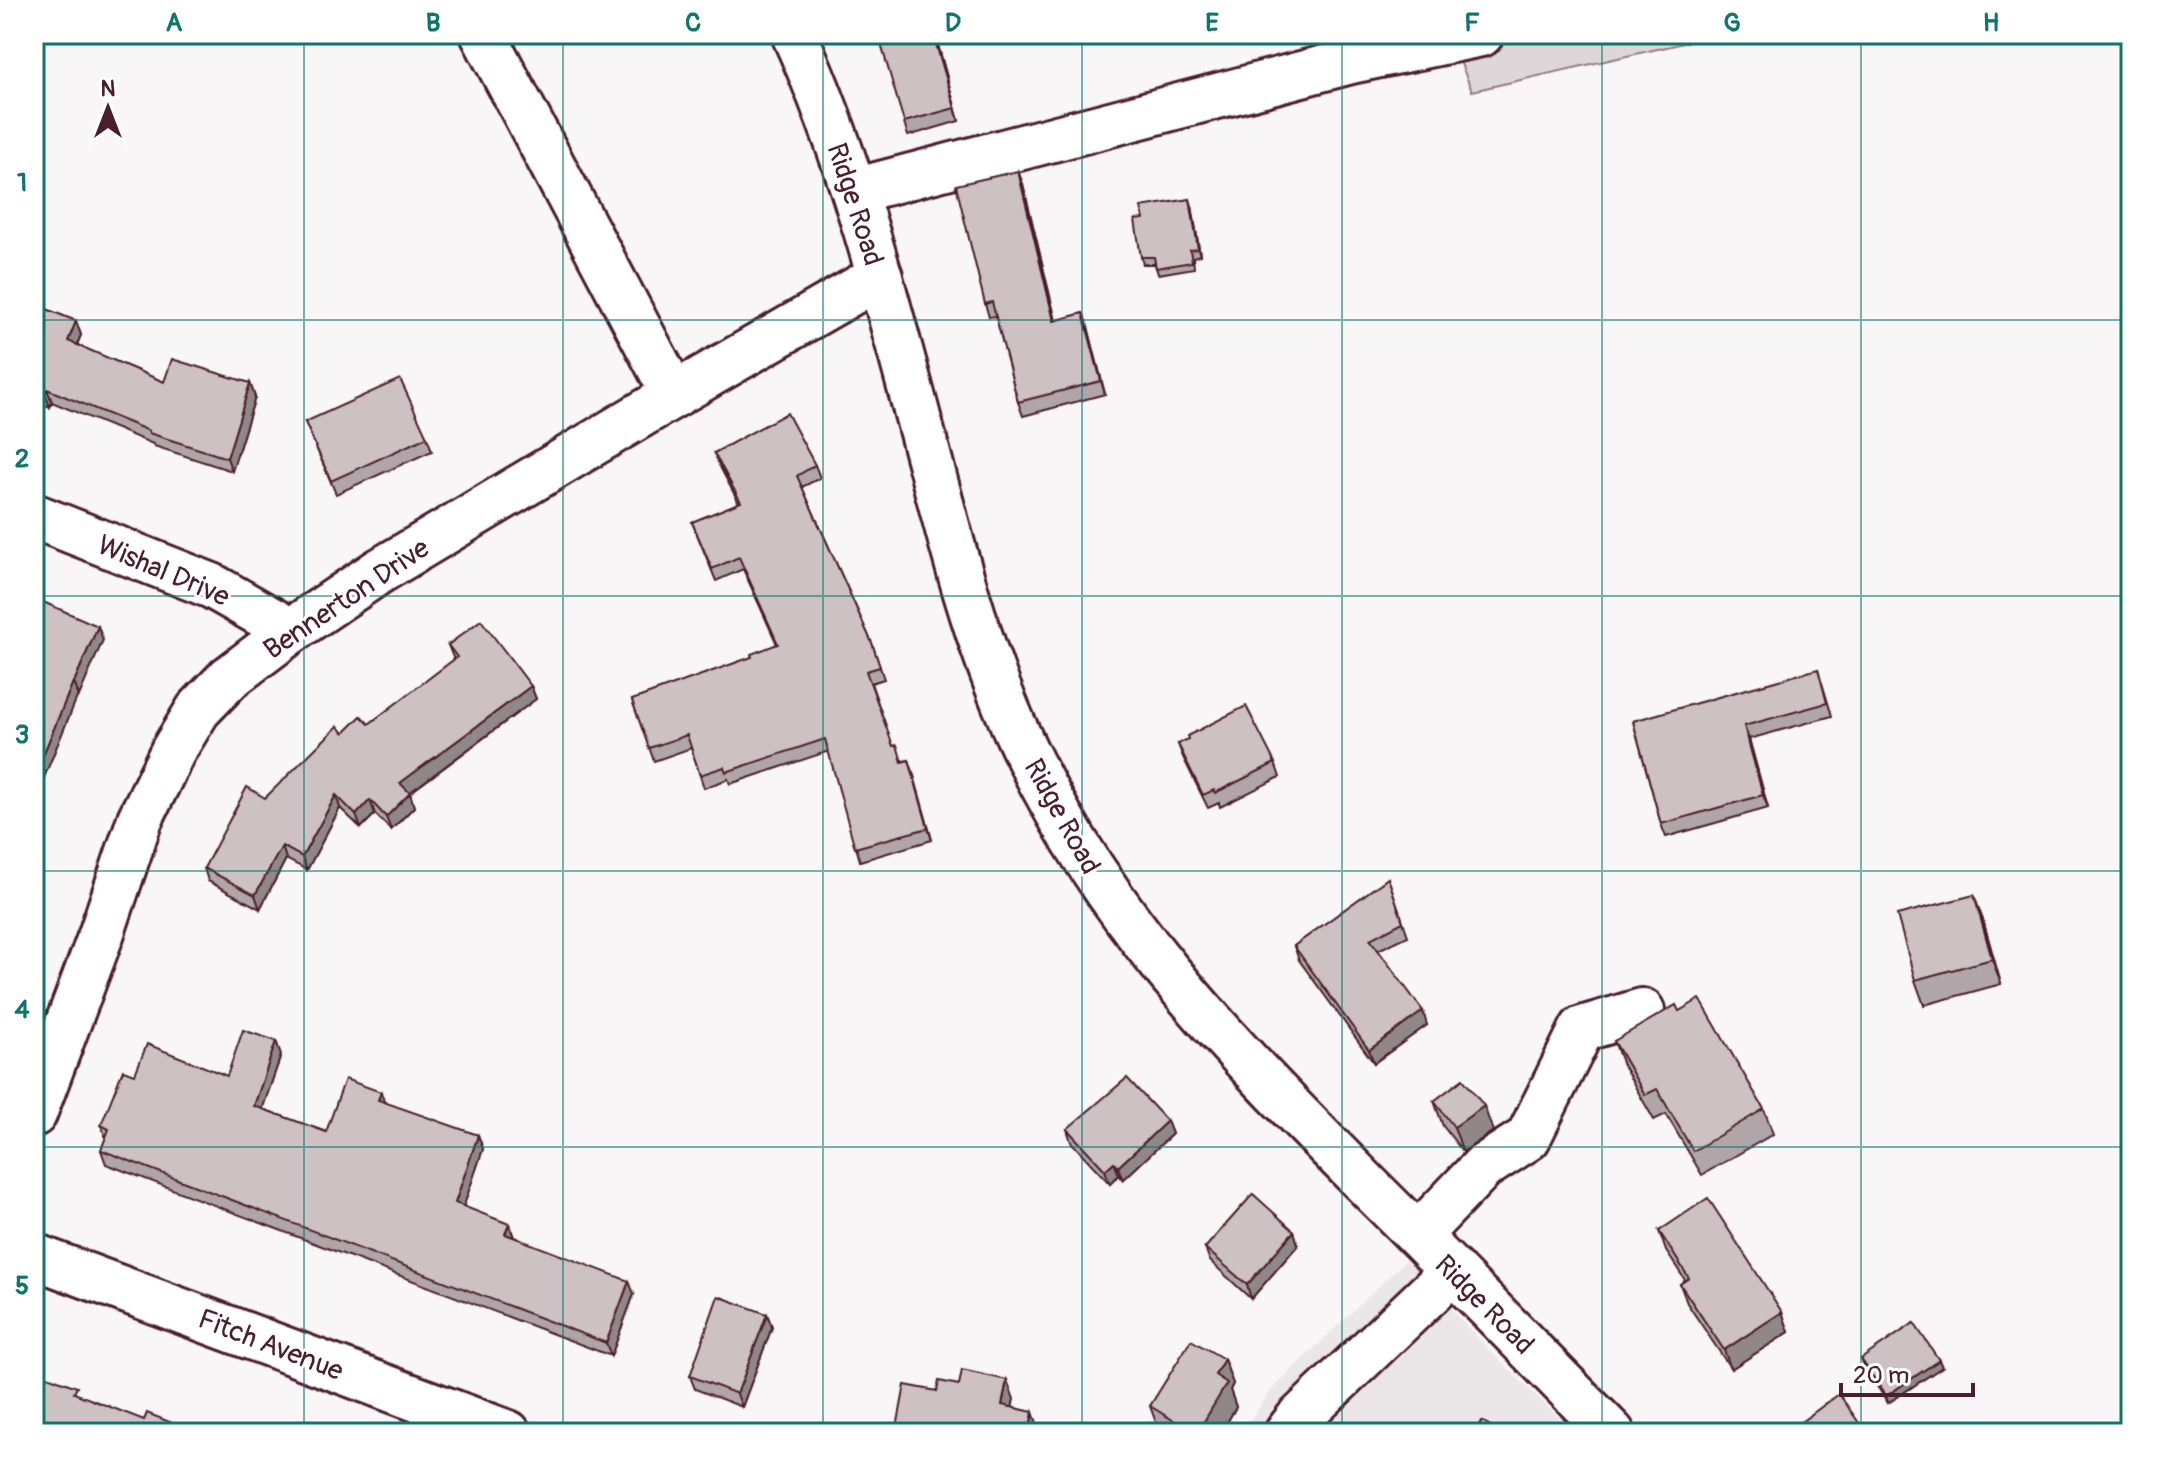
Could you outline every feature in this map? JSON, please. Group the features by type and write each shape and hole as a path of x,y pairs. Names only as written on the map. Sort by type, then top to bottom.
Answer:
{"street":[{"path":"483,34 674,395"},
{"name":"Ridge Road","path":"794,34 854,191 880,276 952,547 988,656 1014,725 1065,825 1111,899 1181,990 1254,1070 1612,1433"},
{"path":"854,191 1351,61 1481,34"},
{"name":"Bennerton Drive","path":"34,1114 101,935 140,819 173,751 198,710 219,688 291,631 378,572 880,276"},
{"name":"Wishal Drive","path":"34,516 212,586 291,631"},
{"path":"1418,1235 1483,1167 1528,1138 1582,1029 1642,1011"},
{"name":"Fitch Avenue","path":"34,1256 508,1433"},
{"path":"1287,1433 1453,1271"}],"shaded area":[{"path":"1449,34 1724,34 1472,91"},
{"path":"1406,1260 1491,1352 1575,1433 1241,1433 1271,1390"}],"building":[{"path":"878,34 933,34 955,108 904,122"},
{"path":"1018,171 1054,321 1083,313 1101,381 1018,402 992,302 985,304 956,185"},
{"path":"1190,199 1198,249 1190,250 1192,262 1156,268 1154,257 1141,257 1135,220 1144,219 1141,207"},
{"path":"34,304 76,321 68,341 164,382 172,359 250,383 227,458 149,433 47,389 45,394 34,389"},
{"path":"400,379 427,437 331,481 305,422"},
{"path":"787,413 815,465 797,476 872,643 880,667 866,671 893,746 897,745 902,762 909,760 928,828 855,848 825,739 726,772 724,767 700,775 687,735 649,748 632,700 752,657 751,654 778,644 739,557 712,569 692,522 741,502 714,453"},
{"path":"34,598 98,626 34,777"},
{"path":"481,620 531,686 400,783 410,793 386,817 370,800 356,815 336,795 302,857 282,846 255,895 204,868 247,787 265,798 338,726 344,733 361,716 369,724 457,657 448,645"},
{"path":"1818,669 1827,703 1744,726 1763,795 1661,824 1633,721"},
{"path":"1246,706 1275,763 1215,793 1214,790 1203,795 1178,744 1188,739 1187,736"},
{"path":"1388,878 1403,922 1370,939 1423,1011 1369,1050 1294,946"},
{"path":"1974,895 1992,959 1915,980 1897,915"},
{"path":"1700,999 1764,1109 1693,1151 1657,1089 1645,1095 1614,1041 1676,1005 1679,1011"},
{"path":"243,1030 276,1041 254,1106 326,1132 345,1079 381,1092 378,1100 478,1135 455,1203 509,1224 505,1234 629,1281 606,1343 101,1150 109,1129 101,1125 123,1070 135,1074 147,1044 227,1076"},
{"path":"1127,1078 1167,1121 1118,1167 1114,1162 1105,1170 1067,1129"},
{"path":"1463,1079 1484,1106 1454,1127 1434,1101"},
{"path":"1253,1194 1294,1231 1247,1285 1205,1248"},
{"path":"1708,1198 1782,1312 1724,1350 1680,1284 1689,1278 1659,1231"},
{"path":"718,1296 767,1314 737,1394 690,1376"},
{"path":"1914,1323 1939,1360 1886,1396 1861,1359"},
{"path":"1191,1340 1224,1359 1215,1375 1227,1383 1197,1433 1150,1406"},
{"path":"962,1370 1007,1380 1002,1405 1033,1412 1029,1433 896,1433 905,1385 937,1391 939,1381 959,1385"},
{"path":"34,1371 77,1387 74,1393 144,1420 147,1413 195,1433 34,1433"},
{"path":"1839,1394 1866,1433 1786,1433"},
{"path":"1482,1421 1501,1432 1503,1428 1513,1433 1475,1433"}]}
